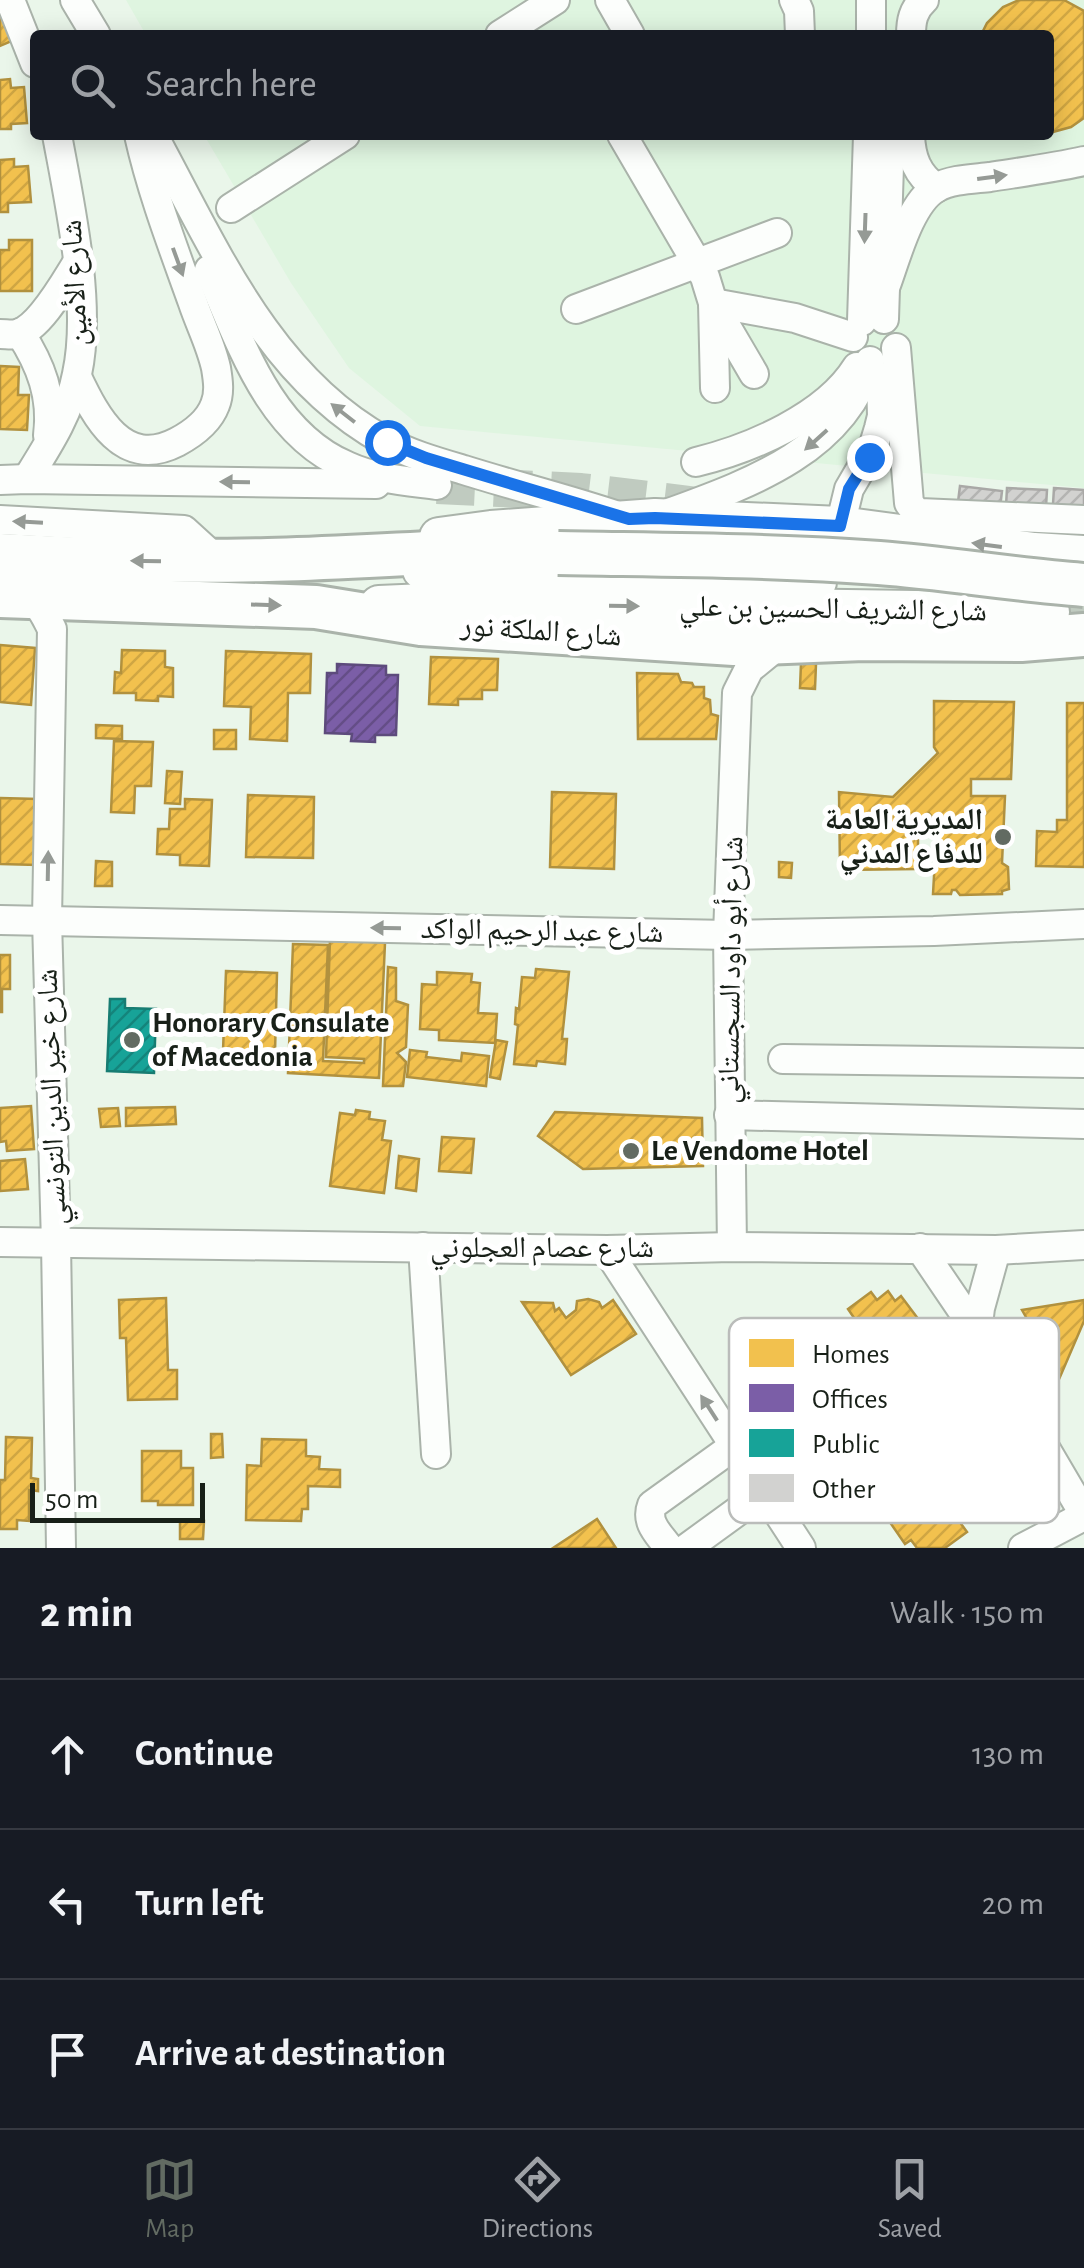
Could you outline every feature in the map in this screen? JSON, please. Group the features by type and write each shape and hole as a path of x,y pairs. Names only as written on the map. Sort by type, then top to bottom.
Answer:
{"highway":[{"path":"0,555 158,562 456,552 740,557 882,563 1084,586"},
{"name":"شارع الملكة نور","path":"10,598 316,608 421,624 734,644 1060,632"}],"main road":[{"path":"266,560 490,530 642,519 840,526 1034,552 1084,554"},
{"name":"شارع الشريف الحسين بن علي","path":"266,560 518,576 900,584"},
{"name":"شارع الشريف الحسين بن علي","path":"316,608 426,603 1060,632"}],"street":[{"path":"10,0 30,50"},
{"path":"75,0 93,30"},
{"path":"508,30 555,0"},
{"path":"610,0 627,30"},
{"path":"794,0 801,30"},
{"path":"871,0 871,30"},
{"path":"893,30 899,0"},
{"path":"911,30 917,6 924,0"},
{"name":"شارع الأمين","path":"13,480 47,447 69,401 81,349 72,213 58,140"},
{"path":"77,377 104,428 139,449 171,445 192,432 208,417 218,392 212,352 152,188 141,140"},
{"path":"13,480 437,485 380,477 346,466 318,450 282,414 256,374 153,140"},
{"path":"154,140 260,325 316,392 350,420 387,442 426,458 642,519 762,477 798,456 835,423 859,390 886,285 910,221 936,188 1084,161"},
{"path":"231,208 337,140"},
{"path":"625,140 699,262 713,303 754,374"},
{"path":"840,526 849,489 873,448 882,416 873,343 868,140"},
{"path":"886,285 890,140"},
{"path":"910,140 916,167 936,188"},
{"path":"576,309 778,233"},
{"path":"47,447 49,411 43,376 33,354 10,334 34,322 54,300 77,263"},
{"path":"713,303 796,318 873,343"},
{"path":"713,303 715,388"},
{"path":"696,462 740,451 798,420 835,393 873,343"},
{"path":"873,343 909,503 915,510 1084,520"},
{"path":"0,520 184,530 218,561"},
{"path":"10,598 40,606 52,629 53,645"},
{"path":"53,645 57,632 74,612 96,599"},
{"path":"693,641 716,657 737,693"},
{"path":"737,693 749,669 782,642"},
{"name":"شارع خير الدين التونسي","path":"53,645 47,920 61,1548"},
{"name":"شارع أبو داود السجستاني","path":"732,1247 728,935 737,693"},
{"name":"شارع عبد الرحيم الواكد","path":"0,920 728,935 934,932 1084,924"},
{"path":"782,1059 1084,1063"},
{"path":"729,1116 1084,1124"},
{"name":"شارع عصام العجلوني","path":"0,1242 608,1250 996,1250 1084,1245"},
{"path":"423,1247 436,1454"},
{"path":"920,1248 968,1318"},
{"path":"608,1250 729,1438"},
{"path":"979,1318 996,1250"},
{"path":"668,1548 650,1523 652,1505 729,1450"},
{"path":"1023,1548 1084,1515 1059,1472"},
{"path":"687,1548 729,1517"},
{"path":"784,1523 801,1548"}],"shaded area":[{"path":"126,0 1084,0 1084,488 420,426 349,368 291,283 207,140 1054,140 1054,30 143,30"}],"building: Homes":[{"path":"1019,0 1064,0 1084,11 1084,118 1071,127 1054,132 1054,30 984,30 1003,7"},
{"path":"0,3 16,39 0,46"},
{"path":"10,79 11,88 24,87 27,123 0,129 0,80"},
{"path":"14,159 14,167 28,166 31,202 8,203 8,212 0,212 0,160"},
{"path":"9,240 32,240 32,291 0,291 0,250 9,250"},
{"path":"0,366 19,367 18,395 29,395 27,430 0,429"},
{"path":"0,645 35,648 31,705 0,702"},
{"path":"122,650 165,651 165,667 173,668 173,697 136,700 136,693 114,693 115,672 121,673"},
{"path":"226,651 311,654 310,693 288,693 287,741 250,739 251,707 224,706"},
{"path":"431,657 498,659 497,690 482,690 482,699 458,699 458,705 429,704"},
{"path":"801,663 816,664 815,689 800,688"},
{"path":"637,673 678,674 681,682 704,687 711,714 718,716 716,739 638,739"},
{"path":"934,701 1014,702 1011,779 971,779 971,796 1005,796 1002,863 1008,867 1009,889 1002,894 960,895 952,890 951,894 933,894 937,823 929,813 918,822 918,869 840,870 839,792 893,797 938,753 934,747"},
{"path":"1067,703 1084,703 1084,867 1036,866 1037,831 1057,832 1057,820 1067,820"},
{"path":"96,725 122,726 122,739 96,738"},
{"path":"214,730 236,730 236,749 214,749"},
{"path":"114,741 153,742 151,786 135,786 134,813 111,812"},
{"path":"167,771 182,772 180,804 165,803"},
{"path":"552,792 616,794 614,869 550,867"},
{"path":"248,795 314,797 313,858 246,857"},
{"path":"0,798 38,799 37,865 0,864"},
{"path":"185,799 212,800 209,866 180,865 180,855 157,854 158,829 169,829 170,809 185,809"},
{"path":"96,861 112,862 112,886 95,886"},
{"path":"779,862 792,863 791,878 779,877"},
{"path":"330,939 385,943 379,1078 288,1073 293,944 328,945 323,1061 364,1063 364,1059 326,1057"},
{"path":"0,955 10,955 10,989 2,989 2,1012 0,1012"},
{"path":"388,967 396,968 396,1001 408,1005 406,1047 397,1053 406,1062 403,1086 383,1086"},
{"path":"536,969 569,972 562,1039 567,1039 565,1064 514,1064 516,1008 519,1009 522,977 535,978"},
{"path":"226,971 277,973 275,1053 223,1051"},
{"path":"437,972 472,974 471,982 480,983 478,1013 497,1014 495,1043 439,1040 439,1030 420,1029 422,984 437,985"},
{"path":"496,1040 507,1042 500,1079 490,1077"},
{"path":"410,1050 427,1052 426,1057 461,1061 462,1053 489,1056 486,1086 407,1077"},
{"path":"31,1106 34,1149 7,1151 6,1141 0,1142 0,1108"},
{"path":"175,1107 176,1124 126,1126 126,1108"},
{"path":"118,1108 120,1126 101,1127 99,1109"},
{"path":"356,1110 370,1112 369,1119 385,1121 382,1140 391,1141 384,1193 330,1186 340,1113 355,1115"},
{"name":"Le Vendome Hotel","path":"555,1112 702,1118 703,1166 583,1169 538,1136"},
{"path":"442,1137 474,1139 471,1173 439,1171"},
{"path":"399,1156 419,1159 416,1191 396,1188"},
{"path":"25,1159 28,1189 0,1191 0,1161"},
{"path":"888,1291 895,1301 901,1296 918,1318 854,1318 848,1309 871,1292 877,1300"},
{"path":"166,1298 168,1370 177,1370 177,1399 128,1400 126,1338 120,1338 119,1300"},
{"path":"613,1300 636,1334 571,1375 522,1302 553,1303 555,1311 559,1308 566,1318 576,1310 577,1301 599,1302 602,1308"},
{"path":"1084,1300 1084,1321 1060,1377 1059,1318 1027,1318 1022,1310"},
{"path":"211,1434 222,1434 223,1457 211,1458"},
{"path":"6,1437 32,1438 31,1478 38,1479 38,1491 29,1490 29,1521 17,1520 17,1529 0,1529 0,1480 5,1480"},
{"path":"262,1439 306,1440 306,1456 320,1457 319,1469 340,1470 340,1487 308,1486 308,1509 302,1509 301,1521 246,1520 247,1465 261,1466"},
{"path":"142,1451 181,1451 181,1468 193,1468 193,1505 142,1501"},
{"path":"597,1519 616,1548 553,1548"},
{"path":"180,1520 204,1521 203,1539 180,1539"},
{"path":"890,1523 960,1523 967,1532 945,1548 917,1548 911,1540 905,1544"}],"building: Offices":[{"path":"337,664 386,666 386,675 398,675 396,735 375,735 375,742 351,741 352,734 325,733 327,673 337,673"}],"building: Public":[{"name":"Honorary Consulate of Macedonia","path":"110,999 125,999 125,1008 156,1009 154,1073 107,1071"}],"building: Other":[{"path":"960,486 1002,491 1000,508 958,502"},
{"path":"1007,488 1047,490 1046,507 1006,506"},
{"path":"1054,488 1084,490 1084,507 1053,504"}],"tunnel":[{"path":"437,485 581,492 698,506"},
{"path":"1050,612 1084,610"}],"place":[{"name":"المديرية العامة للدفاع المدني","path":"1003,837"},
{"name":"Honorary Consulate of Macedonia","path":"132,1040"},
{"name":"Le Vendome Hotel","path":"631,1151"}],"route":[{"path":"387,442 482,476 629,519 840,526 849,489 869,457"}]}
